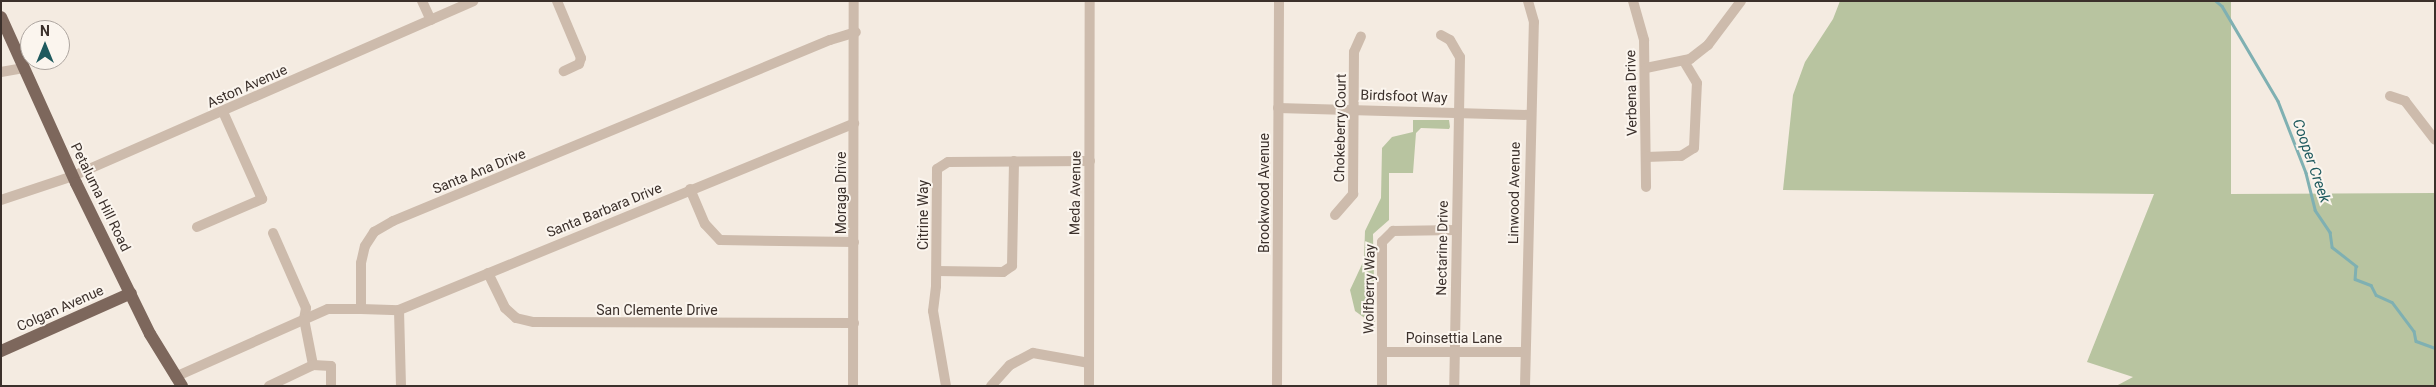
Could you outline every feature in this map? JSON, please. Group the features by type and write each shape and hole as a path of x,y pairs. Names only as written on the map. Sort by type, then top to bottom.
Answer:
{"main road":[{"name":"Petaluma Hill Road","path":"1,17 20,59"},
{"name":"Petaluma Hill Road","path":"25,70 73,176 132,293 150,334 178,381"},
{"name":"Colgan Avenue","path":"1,351 132,293"}],"street":[{"path":"422,1 431,20"},
{"name":"Aston Avenue","path":"1,200 73,176 473,1"},
{"path":"557,1 581,58 579,64 564,71"},
{"name":"Moraga Drive","path":"853,386 856,32 854,1"},
{"name":"Meda Avenue","path":"1089,386 1090,1"},
{"name":"Brookwood Avenue","path":"1277,386 1279,1"},
{"name":"Linwood Avenue","path":"1525,386 1530,115 1534,22 1528,1"},
{"path":"1646,68 1684,61 1708,45 1741,1"},
{"name":"Verbena Drive","path":"1637,3 1642,26 1646,68 1646,187"},
{"name":"Santa Ana Drive","path":"361,309 361,263 365,246 374,232 393,221 830,40 856,32"},
{"name":"Nectarine Drive","path":"1441,35 1450,40 1460,57 1457,111 1454,386"},
{"name":"Chokeberry Court","path":"1334,215 1353,194 1354,52 1362,36"},
{"path":"1646,157 1680,156 1694,148 1697,83 1684,61"},
{"path":"1,72 20,69"},
{"path":"2390,96 2405,101 2435,140"},
{"name":"Birdsfoot Way","path":"1278,108 1354,108 1530,115"},
{"path":"197,227 262,199 223,112"},
{"name":"Santa Barbara Drive","path":"361,309 399,310 854,123"},
{"path":"937,271 1003,272 1012,266 1014,161"},
{"name":"Citrine Way","path":"946,386 933,311 937,271 937,169 948,162 1090,161"},
{"path":"690,189 705,224 720,240 854,242"},
{"name":"Wolfberry Way","path":"1382,386 1382,242 1386,235 1393,231 1456,230"},
{"path":"273,233 306,308 304,319 313,365"},
{"name":"San Clemente Drive","path":"488,272 505,308 516,318 534,322 854,323"},
{"path":"178,381 328,309 361,309"},
{"path":"399,310 401,386"},
{"name":"Poinsettia Lane","path":"1382,352 1525,352"},
{"path":"991,386 1010,365 1033,353 1089,363"},
{"path":"269,386 313,365 331,366 331,386"}],"green space":[{"path":"1840,1 2231,1 2231,194 2435,193 2435,386 2116,386 2133,377 2087,362 2154,194 1783,190 1793,95 1805,62 1833,19"},
{"path":"1413,120 1449,120 1450,127 1449,129 1421,128 1416,133 1413,173 1389,173 1389,220 1373,234 1375,329 1371,328 1366,319 1355,311 1350,290 1364,260 1365,231 1381,198 1382,148 1392,137 1413,132"}],"waterway":[{"name":"Cooper Creek","path":"2216,1 2222,6 2278,101 2306,173 2315,210 2330,232 2332,247 2356,266 2355,279 2371,285 2376,295 2392,302 2414,331 2416,341 2435,348"}]}
